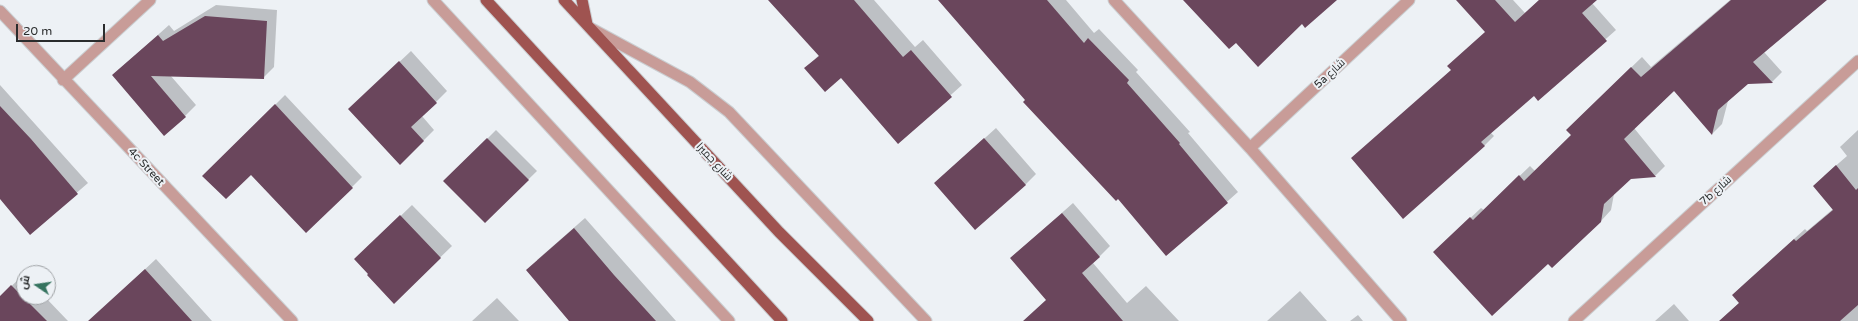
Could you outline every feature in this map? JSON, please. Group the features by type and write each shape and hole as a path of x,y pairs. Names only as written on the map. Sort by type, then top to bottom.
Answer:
{"main road":[{"path":"486,0 782,321"},
{"name":"شارع جميرا","path":"564,0 779,232 868,321"},
{"path":"582,0 588,27"}],"street":[{"path":"63,80 150,0"},
{"path":"433,0 729,321"},
{"path":"1114,0 1250,148 1401,321"},
{"name":"5a شارع","path":"1250,148 1409,0"},
{"name":"4c Street","path":"0,12 292,321"},
{"path":"588,27 690,82 729,112 926,321"},
{"name":"7b شارع","path":"1574,321 1858,61"}],"building":[{"path":"768,0 854,0 903,57 911,50 952,97 898,144 841,78 825,92 804,68 819,56"},
{"path":"938,0 1047,0 1084,43 1088,38 1129,80 1127,83 1180,143 1179,144 1228,203 1166,256 1118,199 1116,201 1023,102 1025,100"},
{"path":"1183,0 1337,0 1305,28 1302,24 1258,67 1236,43 1229,49"},
{"path":"1456,0 1495,0 1515,22 1539,0 1597,0 1582,13 1607,41 1538,101 1534,96 1481,142 1485,146 1403,219 1351,158 1451,70 1447,66 1485,32"},
{"path":"1731,0 1827,0 1753,62 1773,83 1748,84 1718,110 1712,135 1674,91 1624,139 1656,177 1631,179 1604,204 1601,222 1552,268 1548,264 1492,316 1433,252 1470,217 1473,220 1519,175 1524,181 1571,135 1566,130 1631,67 1641,77"},
{"path":"205,16 267,21 264,79 151,76 186,117 164,136 112,75 158,35 163,41"},
{"path":"399,61 437,103 411,127 424,141 400,165 348,109"},
{"path":"275,104 353,188 306,233 251,175 226,199 202,176"},
{"path":"0,106 31,139 78,194 30,235 0,199"},
{"path":"487,138 529,180 485,223 443,181"},
{"path":"984,138 1026,185 975,230 934,183"},
{"path":"1836,165 1856,190 1858,188 1858,305 1840,321 1719,321 1739,303 1732,295 1794,239 1796,241 1833,210 1813,186"},
{"path":"1062,213 1100,257 1082,273 1123,321 1023,321 1046,300 1010,258"},
{"path":"400,215 441,258 394,304 354,259"},
{"path":"574,228 656,321 569,321 526,270"},
{"path":"145,269 192,321 88,321"},
{"path":"11,285 16,290 16,305 31,305 47,321 0,321 0,296"}]}
